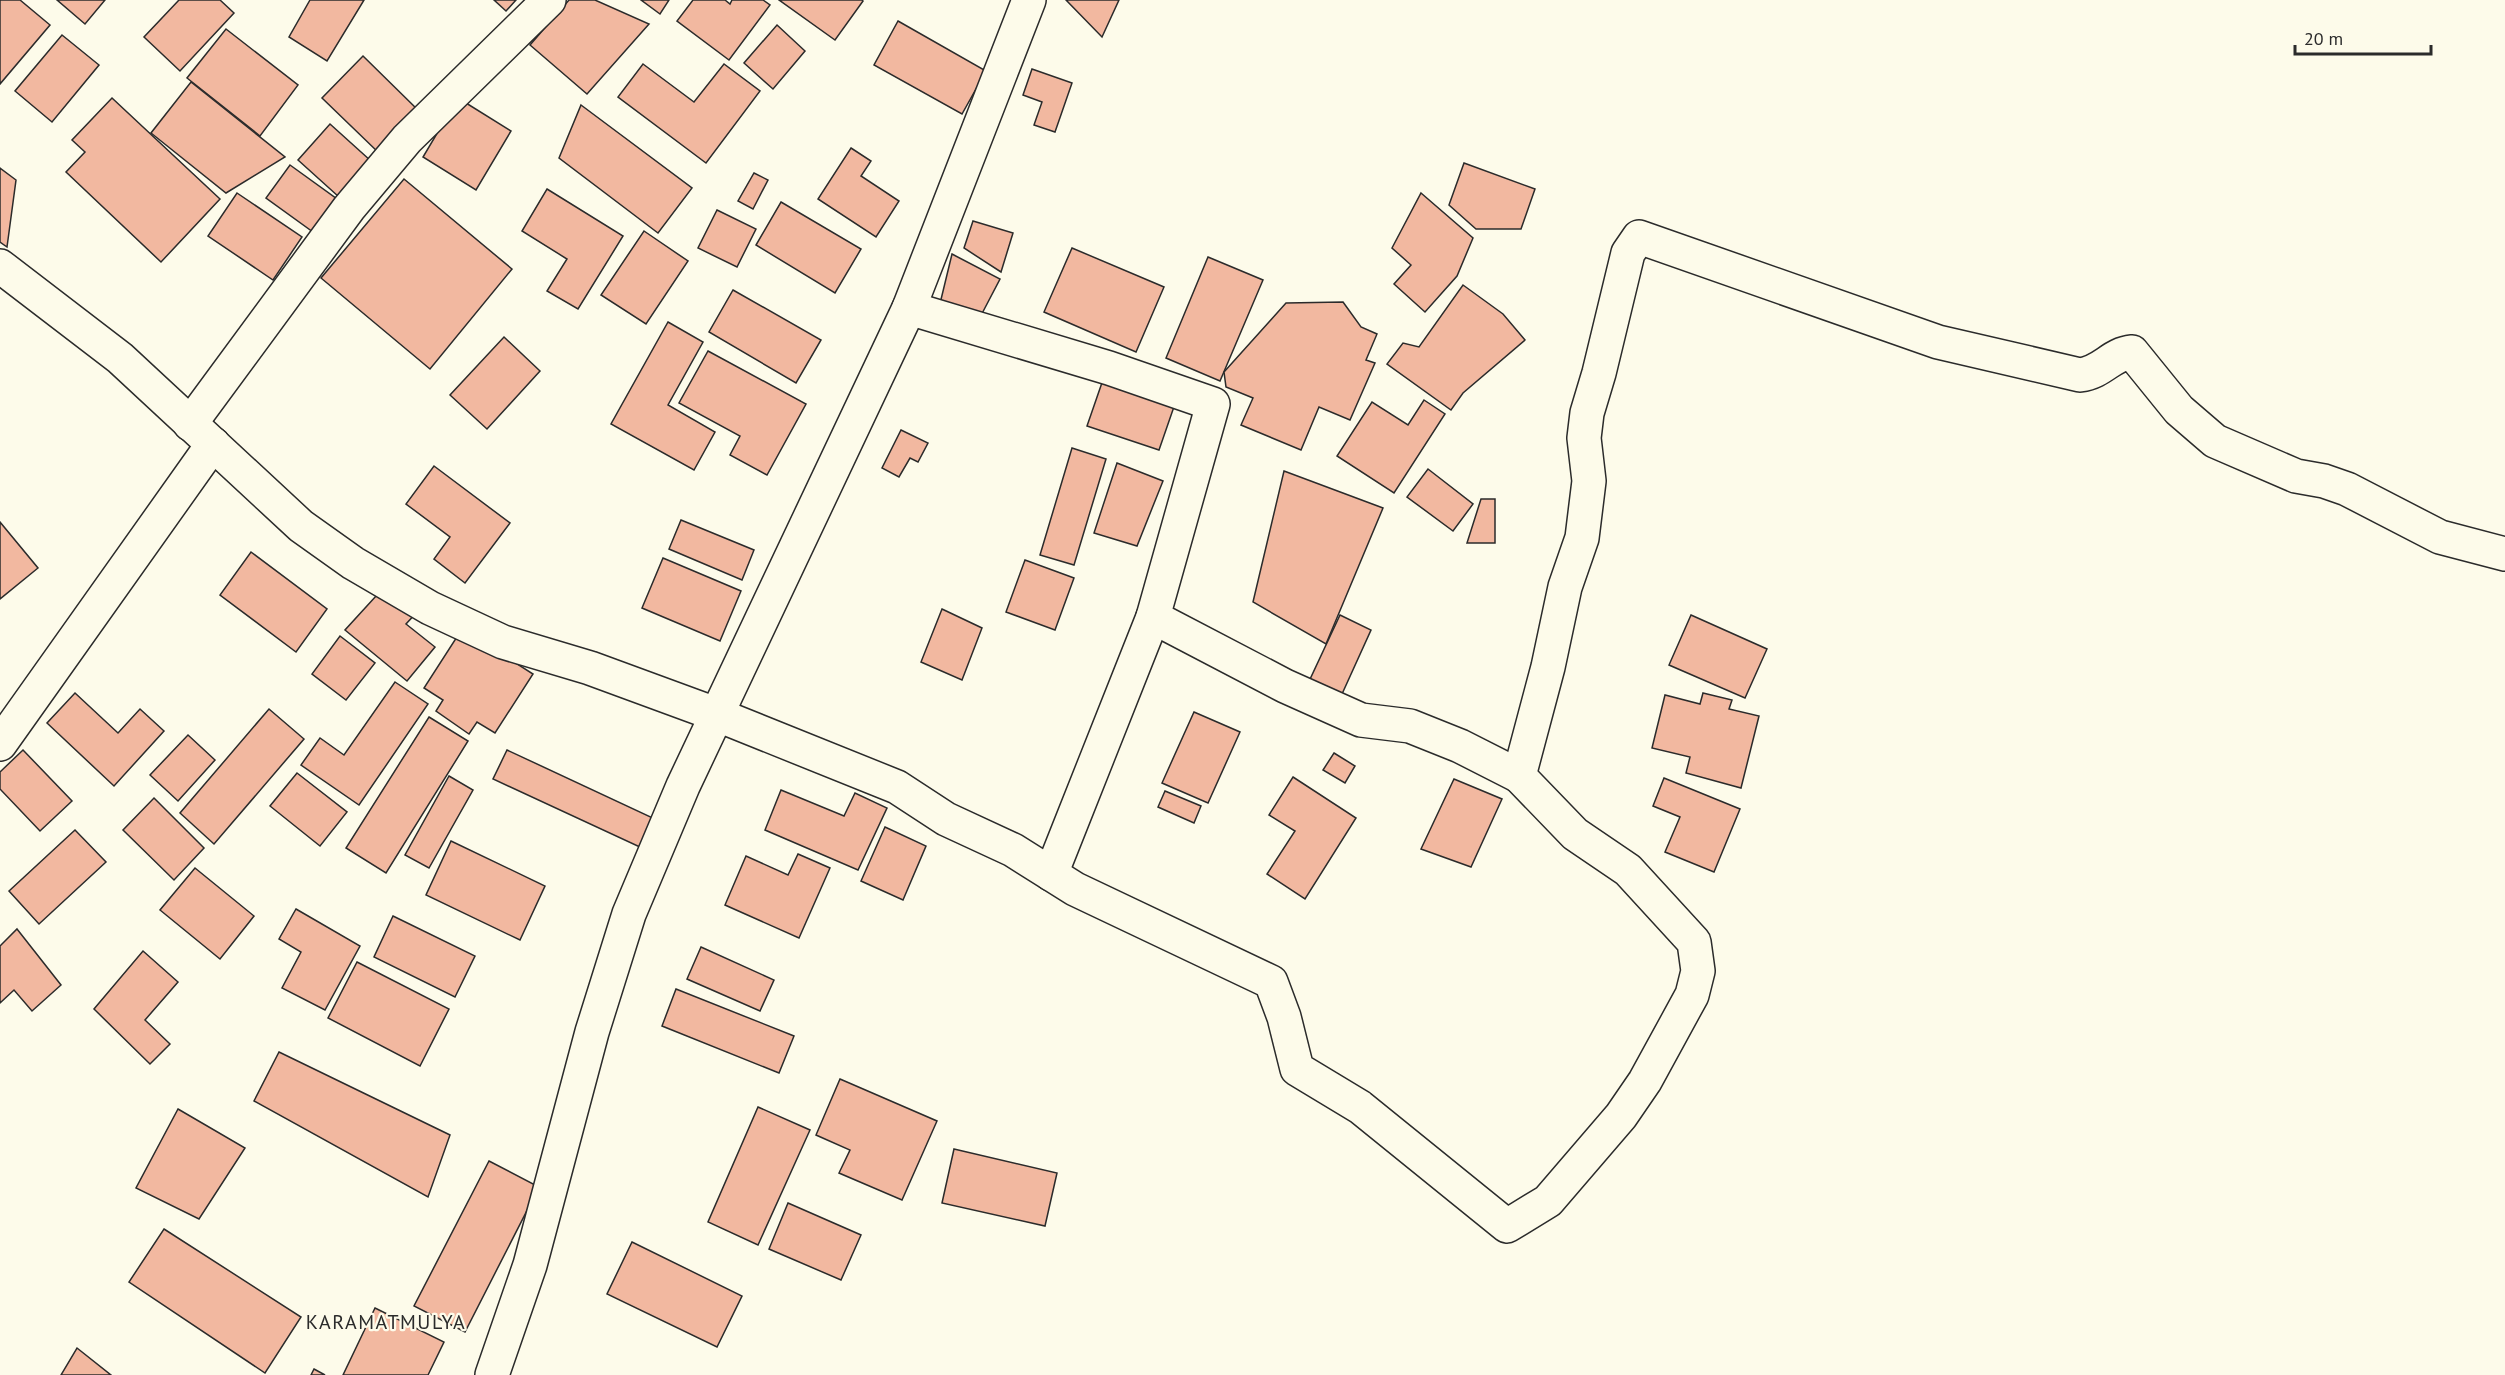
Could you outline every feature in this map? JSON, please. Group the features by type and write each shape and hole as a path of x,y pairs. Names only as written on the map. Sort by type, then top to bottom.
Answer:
{"street":[{"path":"0,744 349,208 407,139 549,0"},
{"path":"492,1375 530,1265 592,1032 629,914 682,786 909,309 1029,0"},
{"path":"1519,776 1548,667 1565,587 1582,537 1589,481 1584,438 1587,413 1628,253 1639,237 1938,342 2080,375 2094,373 2116,357 2132,352 2179,410 2215,441 2296,476 2324,481 2347,489 2452,541 2505,554"},
{"path":"0,266 120,358 301,526 353,563 430,608 503,642 590,668 717,715 897,787 946,819 1013,850 1075,889 1271,982 1284,1017 1297,1069 1360,1107 1507,1226 1548,1201 1621,1116 1645,1081 1692,995 1698,971 1694,942 1628,870 1575,834 1519,776 1460,746 1410,726 1361,720 1285,686 1153,617"},
{"path":"909,309 1109,368 1213,404 1153,617 1051,874"}],"building":[{"path":"0,0 20,0 50,25 0,84"},
{"path":"57,0 105,0 85,24"},
{"path":"179,0 220,0 234,13 180,71 144,37"},
{"path":"310,0 364,0 327,61 289,37"},
{"path":"494,0 516,0 506,11"},
{"path":"569,0 595,0 649,24 587,94 530,45"},
{"path":"641,0 669,0 660,14"},
{"path":"693,0 725,0 730,4 732,0 763,0 770,5 729,60 677,21"},
{"path":"779,0 862,0 863,1 835,40"},
{"path":"1066,0 1119,0 1102,37"},
{"path":"898,21 986,71 962,114 874,65"},
{"path":"777,25 805,51 773,89 744,63"},
{"path":"226,29 298,85 260,136 187,78"},
{"path":"62,35 99,65 52,122 15,91"},
{"path":"363,56 420,112 380,154 322,98"},
{"path":"643,64 694,102 724,64 760,91 706,163 618,97"},
{"path":"1032,69 1072,83 1055,132 1034,125 1042,102 1023,95"},
{"path":"191,82 285,157 226,193 151,133"},
{"path":"112,98 220,199 161,262 66,172 85,152 72,140"},
{"path":"458,98 511,131 476,190 423,157"},
{"path":"581,105 692,188 658,233 559,158"},
{"path":"330,124 371,161 339,197 298,160"},
{"path":"851,148 871,161 861,176 899,201 876,237 818,199"},
{"path":"1464,163 1535,189 1521,229 1476,229 1449,205"},
{"path":"290,165 337,199 313,232 266,198"},
{"path":"0,168 16,180 7,247 0,242"},
{"path":"754,173 768,180 753,209 738,201"},
{"path":"404,179 512,269 430,369 321,278"},
{"path":"547,189 623,236 578,309 547,291 567,259 522,231"},
{"path":"237,193 302,237 273,280 208,236"},
{"path":"1421,193 1473,238 1457,276 1425,312 1394,284 1411,265 1392,248"},
{"path":"781,202 861,249 835,293 756,245"},
{"path":"717,210 756,229 737,267 698,248"},
{"path":"973,221 1013,233 1001,272 964,248"},
{"path":"644,231 688,261 646,324 601,295"},
{"path":"1072,248 1164,287 1136,352 1044,312"},
{"path":"952,254 1000,279 976,325 937,316"},
{"path":"1208,257 1263,280 1220,381 1166,358"},
{"path":"1463,285 1503,314 1525,340 1463,393 1451,410 1387,364 1403,343 1419,347"},
{"path":"733,290 821,340 796,383 709,332"},
{"path":"1343,302 1361,327 1377,334 1366,360 1375,363 1350,420 1319,407 1301,450 1241,425 1253,398 1226,387 1224,372 1286,303"},
{"path":"668,322 703,342 668,405 715,432 694,470 611,424"},
{"path":"504,337 540,371 487,429 450,395"},
{"path":"708,351 806,404 767,475 730,455 740,436 679,403"},
{"path":"1105,374 1177,398 1159,450 1087,426"},
{"path":"1424,400 1445,414 1394,493 1337,456 1372,402 1408,425"},
{"path":"901,430 928,443 918,462 910,458 899,477 882,468"},
{"path":"1072,448 1106,459 1074,565 1040,555"},
{"path":"1117,463 1163,481 1137,546 1094,533"},
{"path":"434,466 510,523 465,583 434,559 450,537 406,504"},
{"path":"1428,469 1473,504 1453,531 1407,497"},
{"path":"1284,471 1383,508 1326,644 1253,602"},
{"path":"1481,499 1495,499 1495,543 1467,543"},
{"path":"681,520 754,550 742,580 669,549"},
{"path":"0,522 38,568 0,599"},
{"path":"251,552 327,609 296,652 220,595"},
{"path":"663,558 741,591 720,641 642,608"},
{"path":"1025,560 1074,578 1055,630 1006,612"},
{"path":"387,584 418,611 406,624 435,647 407,681 345,630"},
{"path":"942,609 982,628 962,680 921,662"},
{"path":"1340,615 1371,630 1337,705 1305,690"},
{"path":"1691,615 1767,649 1745,698 1669,665"},
{"path":"462,629 533,674 495,733 477,722 469,734 436,711 443,700 424,688"},
{"path":"340,636 375,663 346,700 312,674"},
{"path":"395,682 428,704 359,805 301,765 320,738 344,755"},
{"path":"75,693 118,733 140,709 164,731 114,786 47,723"},
{"path":"1703,693 1732,700 1729,709 1759,716 1741,788 1686,773 1690,757 1652,748 1665,695 1700,704"},
{"path":"269,709 304,739 214,844 180,813"},
{"path":"1194,712 1240,732 1208,803 1162,783"},
{"path":"429,717 468,741 386,873 346,848"},
{"path":"188,735 215,760 178,801 150,775"},
{"path":"23,750 72,801 40,831 0,789 0,772"},
{"path":"507,750 655,819 642,848 493,779"},
{"path":"1334,753 1355,766 1345,783 1323,770"},
{"path":"297,773 347,812 320,846 270,806"},
{"path":"449,776 473,790 429,868 405,855"},
{"path":"1293,777 1356,818 1305,899 1267,874 1295,831 1269,815"},
{"path":"1664,778 1740,809 1714,872 1665,852 1680,817 1653,806"},
{"path":"1454,779 1502,799 1471,867 1421,849"},
{"path":"781,790 844,816 855,793 887,808 858,870 765,830"},
{"path":"1165,791 1201,806 1194,823 1158,807"},
{"path":"154,798 204,848 174,880 123,830"},
{"path":"885,827 926,846 903,900 861,881"},
{"path":"75,830 106,862 39,924 9,891"},
{"path":"451,841 545,886 520,940 426,895"},
{"path":"798,854 830,868 799,938 725,905 746,856 788,875"},
{"path":"195,868 254,916 220,959 160,910"},
{"path":"296,909 360,946 325,1010 282,988 301,952 279,939"},
{"path":"393,916 475,956 455,997 374,957"},
{"path":"17,929 61,985 32,1011 14,990 0,1003 0,946"},
{"path":"701,947 774,980 760,1011 687,979"},
{"path":"143,951 178,982 145,1020 170,1044 150,1064 94,1009"},
{"path":"357,962 449,1009 420,1066 328,1018"},
{"path":"676,989 794,1036 779,1073 662,1026"},
{"path":"279,1052 450,1135 428,1197 254,1101"},
{"path":"840,1079 937,1121 902,1200 839,1173 850,1150 816,1135"},
{"path":"758,1107 810,1130 758,1245 708,1222"},
{"path":"178,1109 245,1148 199,1219 136,1188"},
{"path":"954,1149 1057,1173 1045,1226 942,1203"},
{"path":"489,1161 539,1187 465,1332 414,1306"},
{"path":"788,1203 861,1235 841,1280 769,1249"},
{"path":"164,1229 301,1317 265,1373 129,1282"},
{"path":"632,1242 742,1296 717,1347 607,1294"},
{"path":"375,1308 444,1342 428,1375 343,1375"},
{"path":"77,1348 111,1375 61,1375"},
{"path":"314,1369 325,1375 311,1375"}],"district":[{"name":"KARAMATMULYA","path":"386,1322"}]}
